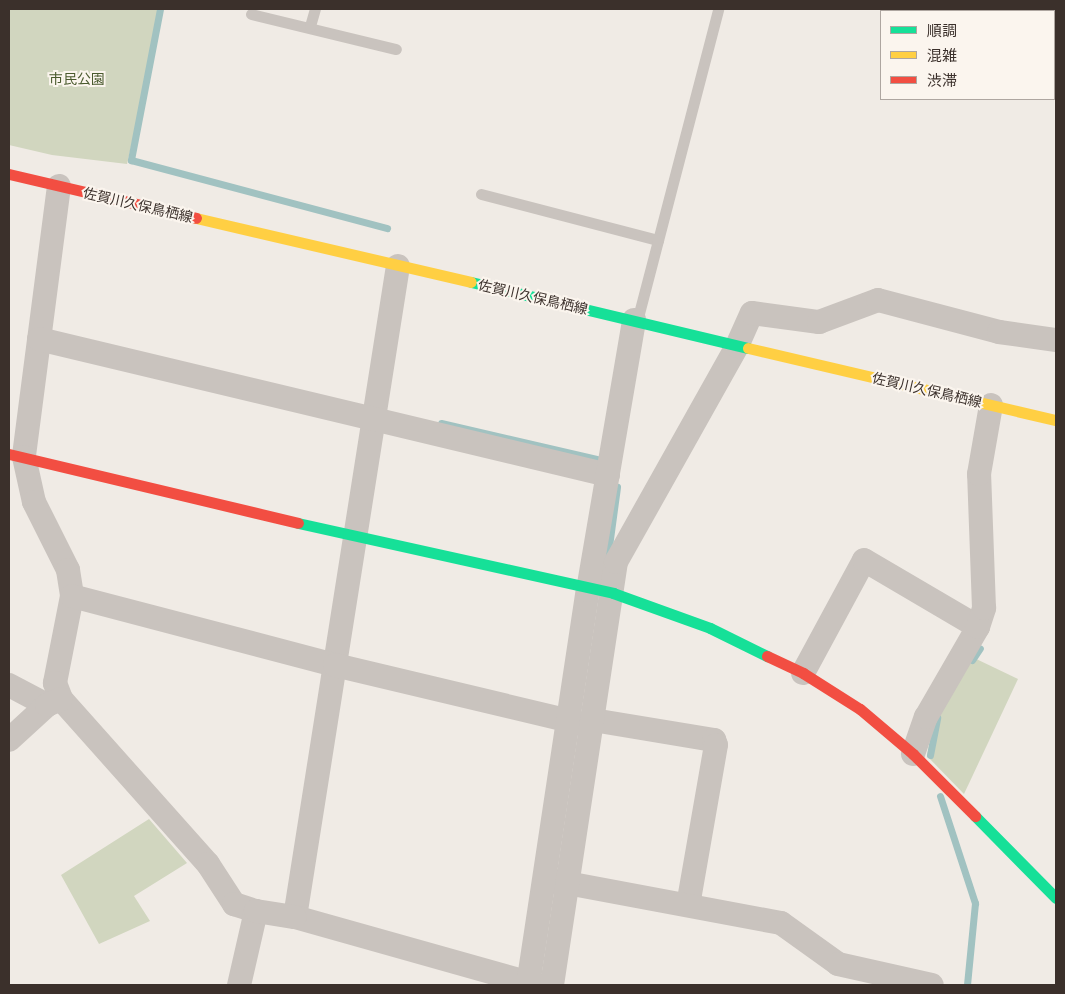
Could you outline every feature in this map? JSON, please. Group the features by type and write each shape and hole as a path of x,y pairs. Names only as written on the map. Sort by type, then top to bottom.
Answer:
{"street":[{"name":"佐賀川久保鳥栖線","path":"9,174 1056,420"},
{"path":"9,740 54,702 55,683 72,596 68,570 34,502 16,455 39,339 59,186"},
{"path":"295,917 398,266"},
{"path":"9,685 54,702 208,864 234,904 256,911 295,917 531,984 592,723 613,593 616,562 737,346 752,313 819,322 878,300 999,332 1056,340"},
{"path":"552,985 556,881 568,720 588,590 635,321"},
{"path":"39,339 375,417 608,475"},
{"path":"913,754 926,717 943,682 978,627 984,608 979,474 991,405"},
{"path":"16,455 356,537 588,590 613,593 710,628 803,673 860,708 913,754 1056,898"},
{"path":"803,673 864,560 978,627"},
{"path":"72,596 335,665 568,720 714,740 716,745 688,905"},
{"path":"556,881 781,923 838,964 932,985"},
{"path":"239,985 256,911"}],"lane":[{"path":"310,26 315,9"},
{"path":"635,321 718,9"},
{"path":"251,14 310,26 396,49"},
{"path":"481,194 658,240"}],"green space":[{"name":"市民公園","path":"9,9 163,9 127,164 52,155 9,145"},
{"path":"970,656 1018,679 964,794 927,756 936,707"},
{"path":"149,819 187,863 134,896 150,921 99,944 61,875"}],"waterway":[{"path":"160,9 131,160 387,228"},
{"path":"441,423 601,460"},
{"path":"607,561 617,487"},
{"path":"972,660 980,648"},
{"path":"930,755 937,718"},
{"path":"940,796 975,903 967,985"}],"traffic: fast":[{"path":"471,282 748,348"},
{"path":"298,523 613,593 710,628 767,656"},
{"path":"975,816 1056,898"}],"traffic: slow":[{"path":"196,218 471,282"},
{"path":"748,348 1056,420"}],"traffic: jam":[{"path":"9,174 196,218"},
{"path":"9,454 298,523"},
{"path":"767,656 803,673 860,709 913,754 975,816"}]}
